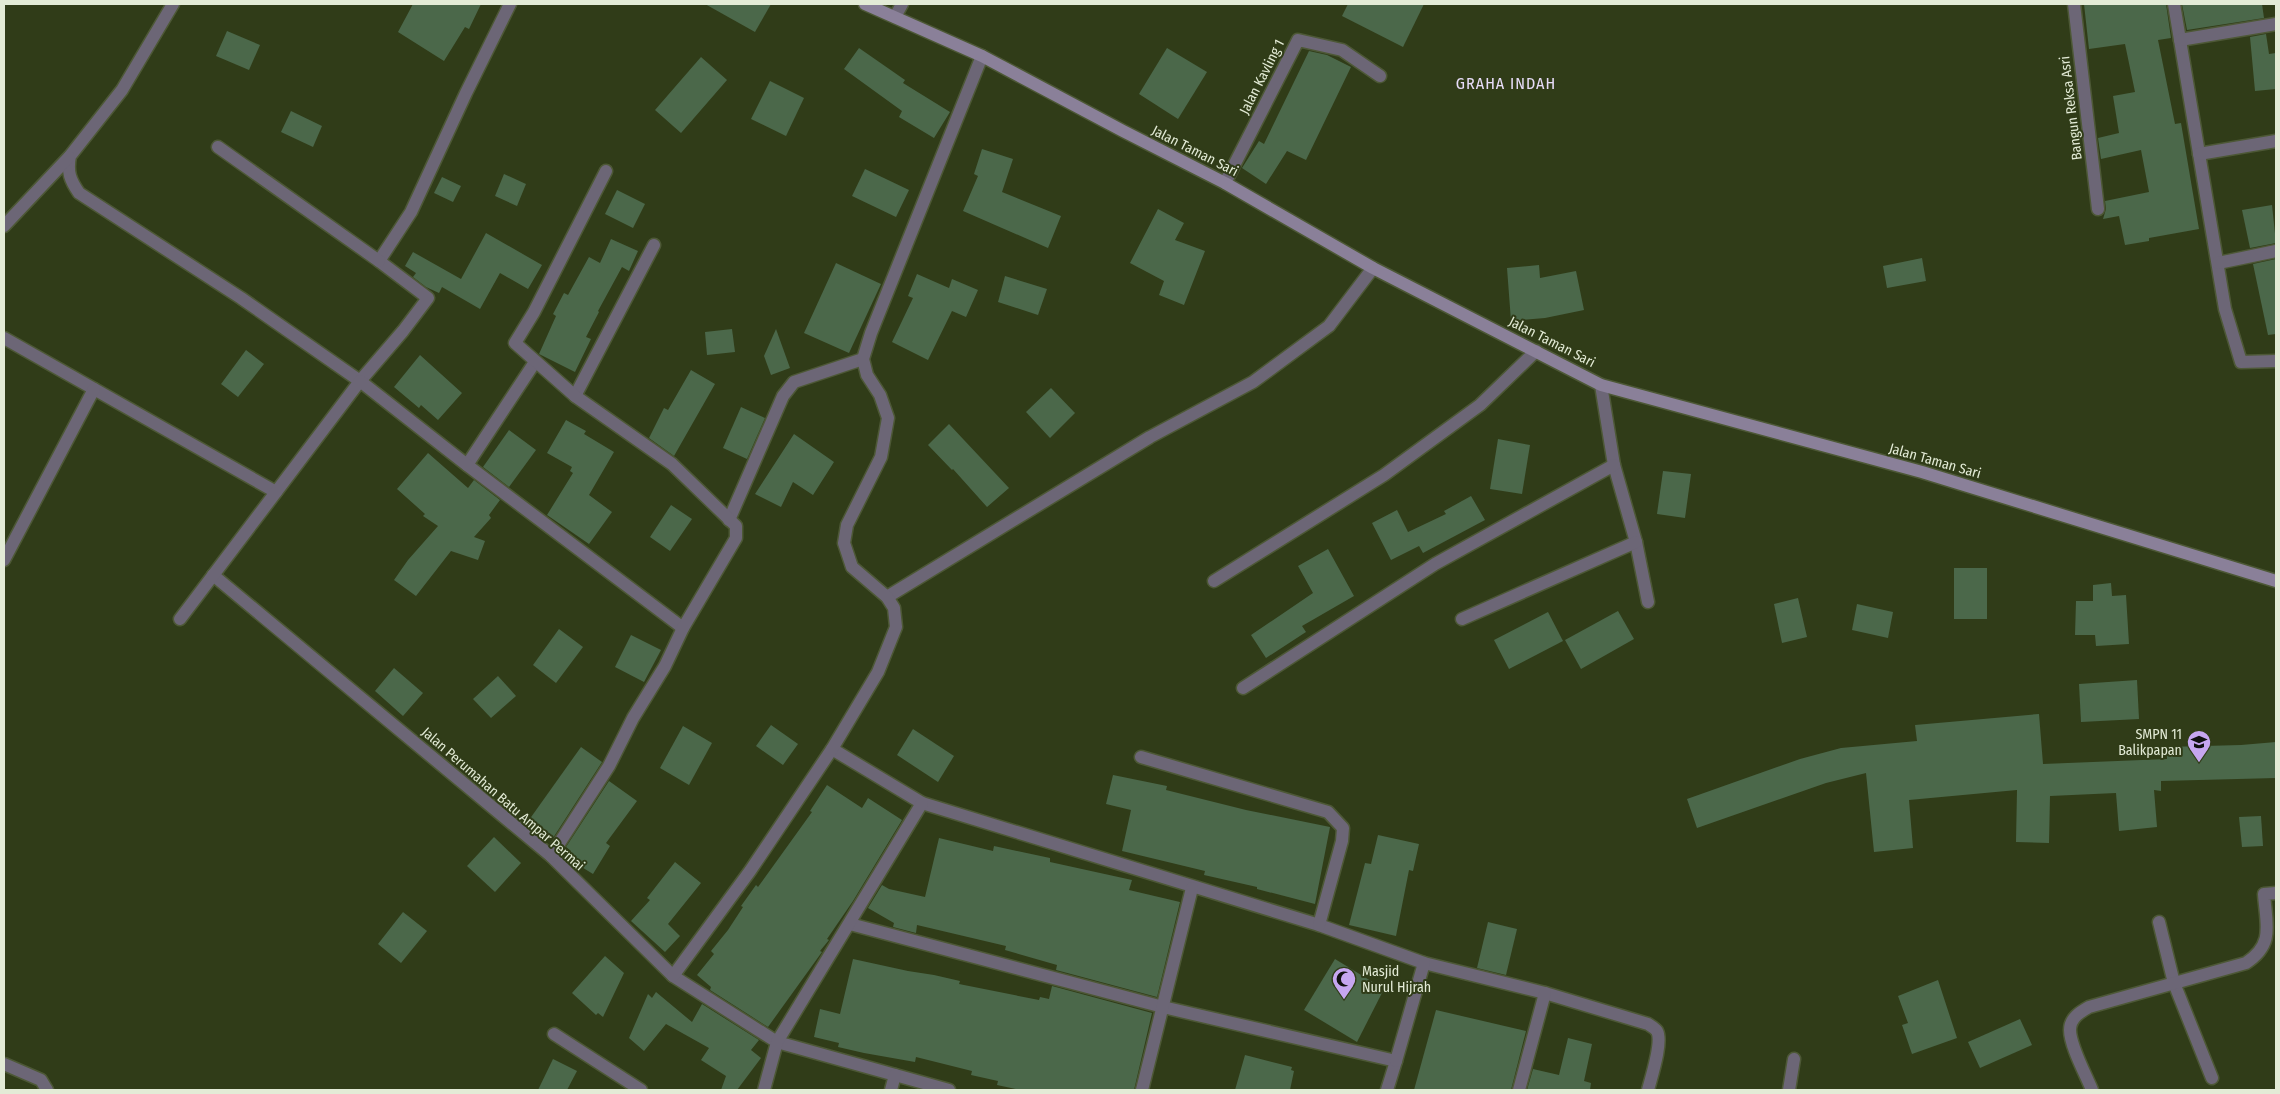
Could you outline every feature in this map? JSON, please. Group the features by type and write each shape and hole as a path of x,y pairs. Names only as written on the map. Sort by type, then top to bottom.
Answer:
{"street":[{"path":"4,226 70,156 122,90 173,4"},
{"path":"379,261 411,212 510,4"},
{"name":"Jalan Taman Sari","path":"865,4 896,16 982,56 1122,132 1225,183 1373,268 1601,385 1922,472 2276,581"},
{"path":"896,16 902,4"},
{"name":"Bangun Reksa Asri","path":"2074,4 2098,209"},
{"path":"2174,4 2225,309 2241,362 2276,361"},
{"path":"2180,40 2276,24"},
{"name":"Jalan Kavling 1","path":"1225,183 1298,40 1342,50 1380,76"},
{"path":"673,976 750,871 832,749 878,672 896,627 894,608 887,597 852,567 844,543 847,526 881,457 888,418 880,395 867,375 863,359 871,333 982,56"},
{"path":"2200,154 2276,141"},
{"path":"180,619 360,381 403,331 428,298 218,147"},
{"path":"70,156 67,170 79,193 241,298 360,381 467,465 683,628"},
{"path":"551,856 610,766 633,718 736,538 736,526 672,464 576,396 515,343 534,312 606,171"},
{"path":"576,396 654,246"},
{"path":"2218,263 2276,251"},
{"path":"887,597 1150,437 1253,382 1329,326 1373,268"},
{"path":"4,338 276,492"},
{"path":"1214,582 1384,475 1480,405 1536,351"},
{"path":"729,520 783,396 794,382 863,359"},
{"path":"467,465 535,362"},
{"path":"1601,385 1614,465 1636,542 1648,602"},
{"path":"4,560 94,389"},
{"path":"1243,688 1435,564 1614,465"},
{"path":"1462,619 1636,542"},
{"name":"Jalan Perumahan Batu Ampar Permai","path":"213,575 551,856 673,976 777,1042 949,1090"},
{"path":"832,749 922,803 1192,888 1319,925 1424,963 1544,993 1648,1024 1656,1030 1659,1036 1648,1090"},
{"path":"1141,757 1328,812 1344,828 1319,925"},
{"path":"764,1090 777,1042 922,803"},
{"path":"1142,1090 1192,888"},
{"path":"2092,1090 2072,1040 2070,1029 2078,1013 2089,1007 2246,963 2258,955 2267,935 2264,894 2276,893"},
{"path":"2159,922 2174,983 2212,1078"},
{"path":"850,924 1163,1007 1396,1061"},
{"path":"1387,1090 1424,963"},
{"path":"1519,1090 1544,993"},
{"path":"554,1034 641,1090"},
{"path":"1789,1090 1794,1059"},
{"path":"4,1064 40,1080 47,1090"},
{"path":"891,1090 896,1075"}],"building":[{"path":"413,4 481,4 469,29 465,27 444,61 398,32"},
{"path":"705,4 771,4 755,32"},
{"path":"1348,4 1424,4 1403,47 1342,16"},
{"path":"2084,4 2166,4 2171,38 2158,40 2175,124 2181,123 2199,229 2149,238 2149,241 2125,245 2119,216 2103,219 2106,209 2105,201 2149,192 2141,150 2101,159 2098,138 2119,133 2113,96 2135,92 2125,44 2089,49"},
{"path":"2182,4 2262,4 2264,18 2187,30"},
{"path":"227,31 260,45 249,70 216,56"},
{"path":"2266,34 2269,54 2276,53 2276,89 2255,91 2250,37"},
{"path":"859,48 905,80 903,83 950,112 934,138 899,117 902,111 844,69"},
{"path":"1167,48 1207,72 1178,119 1139,94"},
{"path":"1309,51 1327,55 1351,67 1306,160 1287,151 1266,184 1242,168 1259,141 1264,144"},
{"path":"701,57 727,80 681,133 655,110"},
{"path":"770,81 804,98 786,136 751,119"},
{"path":"291,111 322,126 313,147 281,132"},
{"path":"982,149 1013,159 1002,192 1061,216 1048,248 963,211 978,176 974,174"},
{"path":"865,169 909,190 896,217 852,196"},
{"path":"504,174 526,184 517,206 495,196"},
{"path":"442,177 461,186 453,202 434,193"},
{"path":"617,190 645,204 633,228 605,214"},
{"path":"2272,205 2276,243 2250,248 2242,210"},
{"path":"1158,209 1184,223 1175,240 1205,251 1184,305 1159,295 1164,281 1130,263"},
{"path":"486,233 542,265 528,289 500,273 480,309 442,287 439,293 426,287 413,277 416,273 405,266 413,252 461,279"},
{"path":"611,239 638,251 629,271 622,267 598,311 586,337 591,339 575,372 539,354 556,316 553,314 564,293 568,295 589,257 600,263"},
{"path":"1922,258 1926,281 1887,288 1883,266"},
{"path":"2276,259 2276,334 2268,335 2253,264"},
{"path":"836,263 881,284 849,353 804,333"},
{"path":"1539,265 1540,278 1576,271 1584,310 1545,318 1511,321 1507,268"},
{"path":"917,274 949,288 952,279 978,290 966,317 952,311 928,360 892,342 913,298 908,296"},
{"path":"1005,276 1047,289 1038,315 998,302"},
{"path":"732,329 735,352 707,355 705,332"},
{"path":"776,329 790,368 771,375 764,356"},
{"path":"246,350 264,364 238,397 221,384"},
{"path":"420,355 462,393 438,420 421,405 419,408 394,387"},
{"path":"691,370 715,384 674,456 649,438 664,408 668,410"},
{"path":"1051,388 1075,413 1050,438 1026,412"},
{"path":"741,407 765,418 747,459 723,448"},
{"path":"566,420 586,431 584,434 614,452 589,495 612,512 589,544 547,515 573,473 570,471 572,467 547,453"},
{"path":"949,424 1009,488 987,507 953,469 928,445"},
{"path":"509,430 536,450 509,487 483,467"},
{"path":"794,434 834,462 813,495 793,482 781,507 755,494"},
{"path":"1498,439 1530,445 1522,494 1490,489"},
{"path":"428,453 468,488 474,480 500,500 489,515 491,518 474,537 485,541 478,560 451,551 416,596 394,580 408,560 438,526 423,516 425,514 397,489"},
{"path":"1663,471 1691,474 1685,518 1657,514"},
{"path":"1471,496 1485,520 1423,553 1419,546 1391,560 1372,523 1397,510 1408,532 1446,514 1444,511"},
{"path":"671,505 692,519 670,551 650,537"},
{"path":"1328,549 1354,596 1302,626 1306,632 1266,658 1251,635 1313,593 1298,566"},
{"path":"1954,568 1987,568 1987,619 1954,619"},
{"path":"2111,583 2112,596 2126,595 2129,644 2096,646 2095,635 2075,635 2076,601 2093,601 2093,585"},
{"path":"1798,598 1807,637 1782,643 1774,604"},
{"path":"1857,604 1893,612 1888,638 1852,630"},
{"path":"1618,611 1634,639 1581,669 1565,640"},
{"path":"1548,612 1563,641 1509,669 1494,640"},
{"path":"559,629 583,647 556,683 533,665"},
{"path":"631,635 661,650 644,682 615,667"},
{"path":"394,668 423,693 403,716 375,691"},
{"path":"498,676 516,696 491,718 473,699"},
{"path":"2137,680 2139,719 2081,722 2079,684"},
{"path":"2039,714 2043,764 2167,759 2167,747 2276,742 2276,778 2161,781 2161,791 2154,790 2157,827 2119,831 2116,793 2050,796 2049,843 2016,842 2017,790 1909,800 1913,848 1874,852 1866,773 1826,783 1697,828 1687,799 1800,759 1841,748 1917,741 1915,725"},
{"path":"771,725 798,744 783,765 756,746"},
{"path":"683,726 712,743 689,785 660,768"},
{"path":"913,729 954,756 938,782 897,755"},
{"path":"581,747 602,762 553,838 529,820"},
{"path":"1113,775 1167,786 1166,790 1246,810 1330,827 1315,904 1257,889 1257,887 1204,875 1205,871 1122,851 1131,810 1106,804"},
{"path":"609,781 637,801 606,843 610,846 593,874 567,858 571,851 566,847"},
{"path":"827,785 862,808 868,798 902,820 853,901 827,939 829,940 820,951 822,952 768,1027 710,990 711,987 697,975 714,954 711,951 728,930 743,907 741,906 756,885 758,887 812,812 810,811"},
{"path":"2261,816 2263,846 2242,847 2239,817"},
{"path":"1378,835 1419,844 1413,871 1409,870 1396,936 1349,925 1365,863 1371,864"},
{"path":"494,837 521,863 495,892 467,866"},
{"path":"939,838 993,851 994,846 1050,858 1050,862 1132,880 1129,890 1180,902 1157,997 1056,970 1057,965 1005,950 1006,946 917,925 916,933 893,927 894,923 868,908 882,885 889,889 925,897"},
{"path":"675,862 701,883 668,924 680,936 665,952 631,921 650,900 647,898"},
{"path":"403,912 427,931 401,963 378,944"},
{"path":"1488,922 1517,929 1506,975 1477,968"},
{"path":"605,956 624,973 603,1017 598,1013 596,1015 572,993"},
{"path":"853,959 934,975 960,981 959,984 1039,1000 1040,997 1049,999 1052,986 1152,1013 1134,1090 1021,1090 997,1085 998,1081 971,1075 972,1071 916,1057 915,1062 864,1053 838,1047 839,1043 814,1037 820,1009 840,1014"},
{"name":"Masjid Nurul Hijrah","path":"1335,959 1384,989 1357,1042 1304,1010"},
{"path":"1938,980 1957,1038 1912,1054 1902,1025 1908,1023 1898,996"},
{"path":"656,992 692,1022 702,1004 759,1040 751,1050 761,1058 737,1090 721,1090 726,1076 701,1060 709,1048 666,1024 644,1051 629,1038 648,994 652,998"},
{"path":"1436,1010 1526,1031 1511,1090 1414,1090"},
{"path":"2020,1019 2032,1045 1980,1068 1968,1042"},
{"path":"1568,1038 1592,1044 1584,1081 1591,1083 1590,1090 1527,1090 1533,1069 1559,1075"},
{"path":"1245,1055 1292,1067 1291,1070 1294,1071 1290,1090 1235,1090"},
{"path":"553,1059 577,1071 567,1090 538,1090"}],"place":[{"name":"SMPN 11 Balikpapan","path":"2199,763"},
{"name":"Masjid Nurul Hijrah","path":"1344,1000"}],"district":[{"name":"GRAHA INDAH","path":"1506,83"}]}
